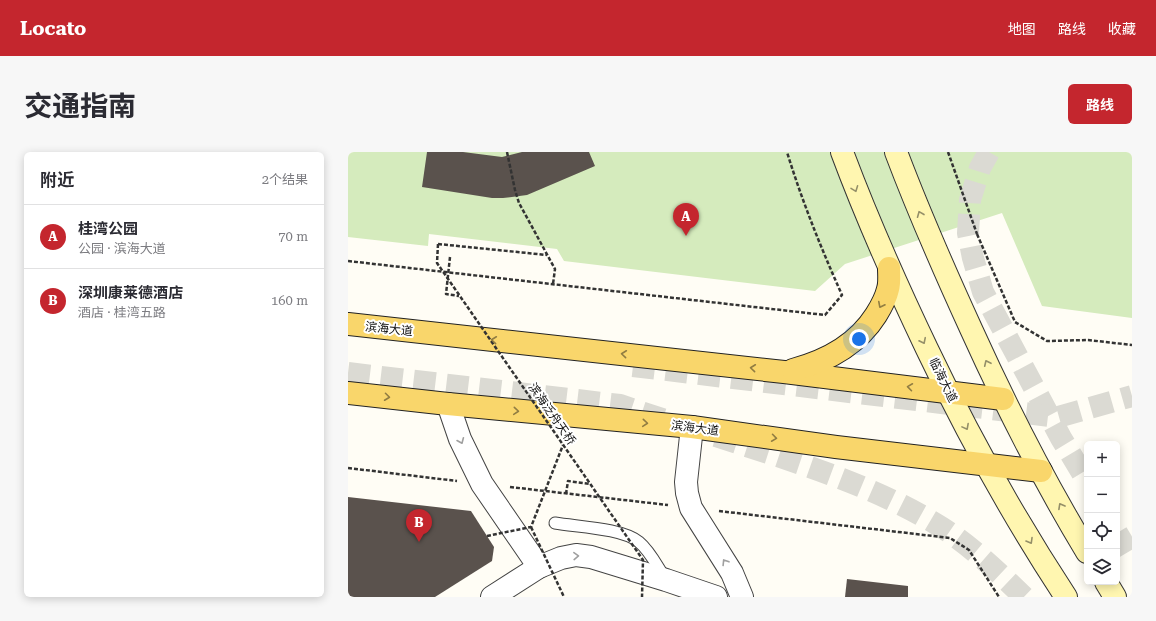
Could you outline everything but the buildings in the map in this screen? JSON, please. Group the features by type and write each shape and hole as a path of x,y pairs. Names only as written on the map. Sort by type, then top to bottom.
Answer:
{"main road":[{"name":"临海大道","path":"842,152 863,208 889,268 948,393 1037,552 1066,597"},
{"path":"896,152 935,250 1003,399 1041,471 1085,549"},
{"path":"784,372 807,366 832,356 857,339 871,322 889,289 889,268"},
{"name":"滨海大道","path":"348,324 881,383 948,393 1003,399"},
{"name":"滨海大道","path":"348,393 692,428 1041,471"},
{"path":"1108,585 1115,597"}],"street":[{"path":"448,404 460,439 482,484 539,567"},
{"path":"692,428 686,482 687,494 691,508 732,573 742,597"},
{"path":"492,597 539,567 561,558 576,556 591,557 716,597"}],"lane":[{"path":"555,523 628,535 640,542 666,580"}],"path":[{"path":"507,152 519,203 555,269 553,284"},
{"path":"348,261 825,315 842,295 818,238 795,178 787,152"},
{"path":"948,152 977,234 1015,322 1047,341 1088,340 1132,345"},
{"name":"滨海泛舟天桥","path":"547,255 438,244 437,263 643,560 642,597"},
{"path":"450,257 446,294 459,296"},
{"path":"563,445 531,527 564,597"},
{"path":"566,494 568,481 590,484"},
{"path":"487,536 531,527"}],"green space":[{"path":"348,152 1132,152 1132,318 1042,306 1002,213 845,264 815,291 564,261 557,249 429,234 428,246 348,237"}],"tunnel":[{"path":"989,152 980,168 970,200 968,233 973,258 983,292 1061,438 1085,477"},
{"path":"633,366 1058,417 1132,396"},
{"path":"348,373 620,405 668,421"},
{"path":"716,436 802,464 860,486 915,512 963,542 1024,597"},
{"path":"1120,538 1132,558"}],"place":[{"name":"桂湾公园","path":"686,236"},
{"name":"深圳康莱德酒店","path":"419,542"}]}
